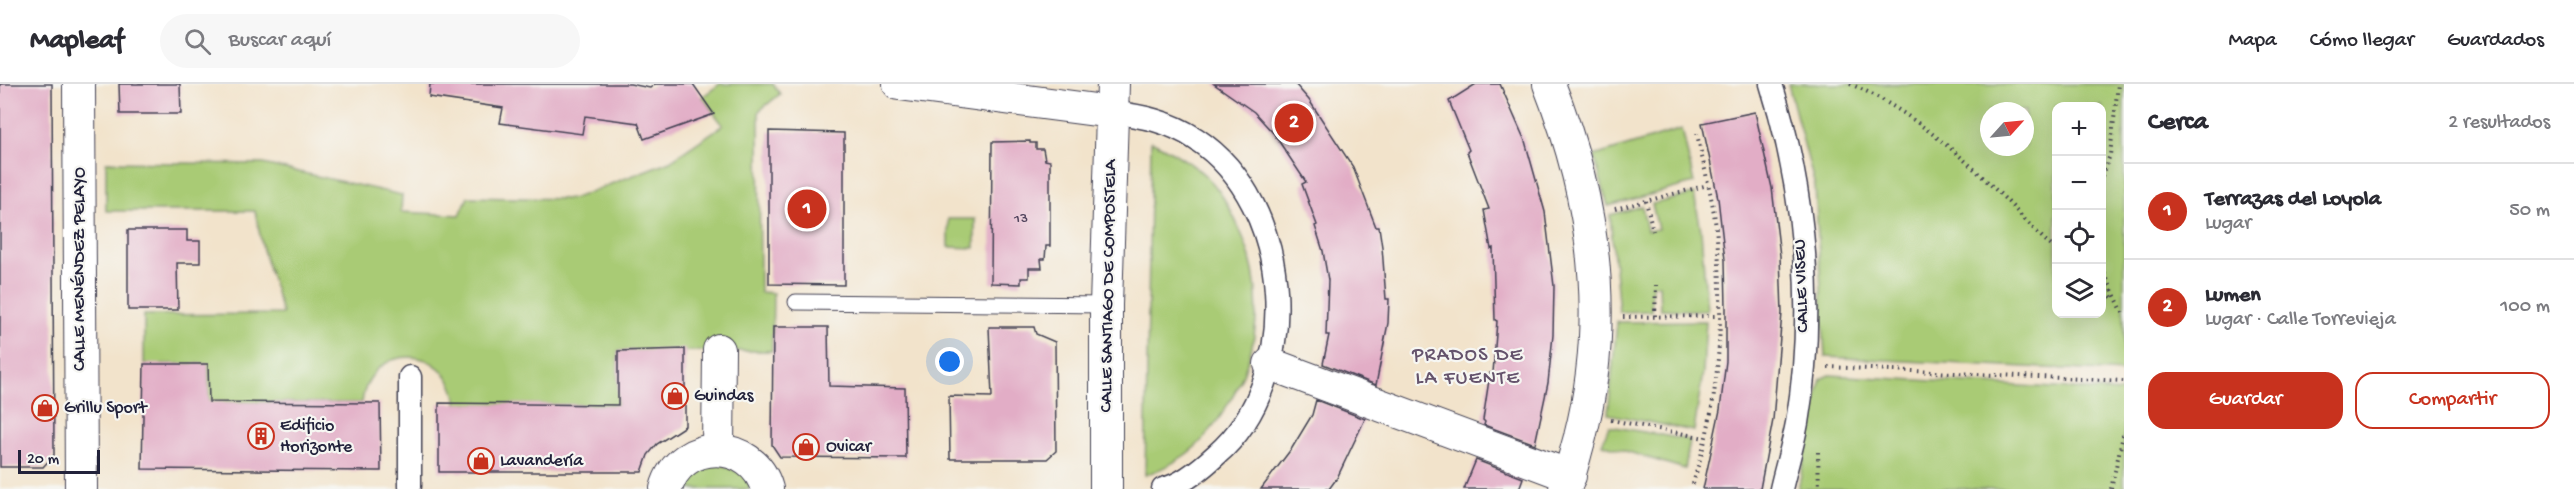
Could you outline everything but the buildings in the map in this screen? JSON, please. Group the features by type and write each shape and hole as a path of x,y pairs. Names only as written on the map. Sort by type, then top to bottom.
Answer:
{"street":[{"name":"CALLE MENÉNDEZ PELAYO","path":"79,84 81,489"},
{"path":"899,84 1112,98 1167,122 1198,140 1225,163 1245,192 1263,227 1274,267 1278,308 1266,383 1230,443 1200,469 1163,489"},
{"path":"1270,364 1567,483 1591,385 1596,339 1595,265 1589,215 1576,161 1549,84"},
{"name":"CALLE VISEU","path":"1772,84 1793,171 1802,244 1806,316 1797,423 1781,489"},
{"name":"CALLE SANTIAGO DE COMPOSTELA","path":"1106,489 1106,305 1112,98"},
{"path":"718,449 719,350"},
{"path":"410,376 410,486"},
{"path":"666,489 675,470 687,459 701,451 718,449 733,452 748,460 759,471 766,489"}],"lane":[{"path":"796,302 1106,305"}],"path":[{"path":"1850,84 1866,90 1894,108 1948,147 1996,189 2031,229 2052,247"},
{"path":"2106,166 2110,155 2118,84"},
{"path":"1693,484 1710,418 1717,368 1719,316 1719,265 1715,219 1697,135"},
{"path":"1604,212 1708,185"},
{"path":"1646,201 1653,231"},
{"path":"2106,277 2124,315"},
{"path":"1655,316 1656,285"},
{"path":"2106,292 2124,309"},
{"path":"1612,317 1719,316"},
{"path":"1802,366 2124,381"},
{"path":"1602,418 1705,438"},
{"path":"2111,489 2124,431"}],"green space":[{"path":"720,84 773,84 780,94 759,111 760,292 773,293 772,351 618,351 618,405 457,404 451,383 440,369 425,360 409,357 393,360 379,369 368,383 362,403 209,402 208,364 144,364 144,315 282,314 282,312 263,250 255,211 106,211 106,162 263,164 402,195 401,212 460,215 468,197 572,199 670,161 723,125 702,97"},
{"path":"1788,84 2124,84 2124,372 1825,357 1815,186"},
{"path":"1682,129 1694,183 1608,206 1594,156"},
{"path":"1151,141 1181,157 1202,172 1226,202 1247,249 1253,271 1256,314 1249,357 1231,399 1214,425 1186,455 1145,475"},
{"path":"1694,194 1701,230 1707,311 1660,309 1659,284 1652,285 1651,311 1619,312 1610,215 1642,206 1647,231 1658,229 1652,204"},
{"path":"948,219 975,219 975,248 948,247"},
{"path":"1706,321 1703,372 1694,431 1608,414 1617,322"},
{"path":"1829,375 2124,392 2124,489 1798,489 1819,386 1821,379"},
{"path":"1609,426 1690,440 1685,469 1602,444"},
{"path":"720,464 743,474 752,489 683,489 698,471"}],"place":[{"name":"Lumen","path":"1294,123"},
{"name":"Terrazas del Loyola","path":"807,209"},
{"name":"Guindas","path":"675,396"},
{"name":"Grillu Sport","path":"45,408"},
{"name":"Edificio Horizonte","path":"261,436"},
{"name":"Ovicar","path":"806,447"},
{"name":"Lavandería","path":"481,461"}],"district":[{"name":"PRADOS DE LA FUENTE","path":"1468,368"}]}
